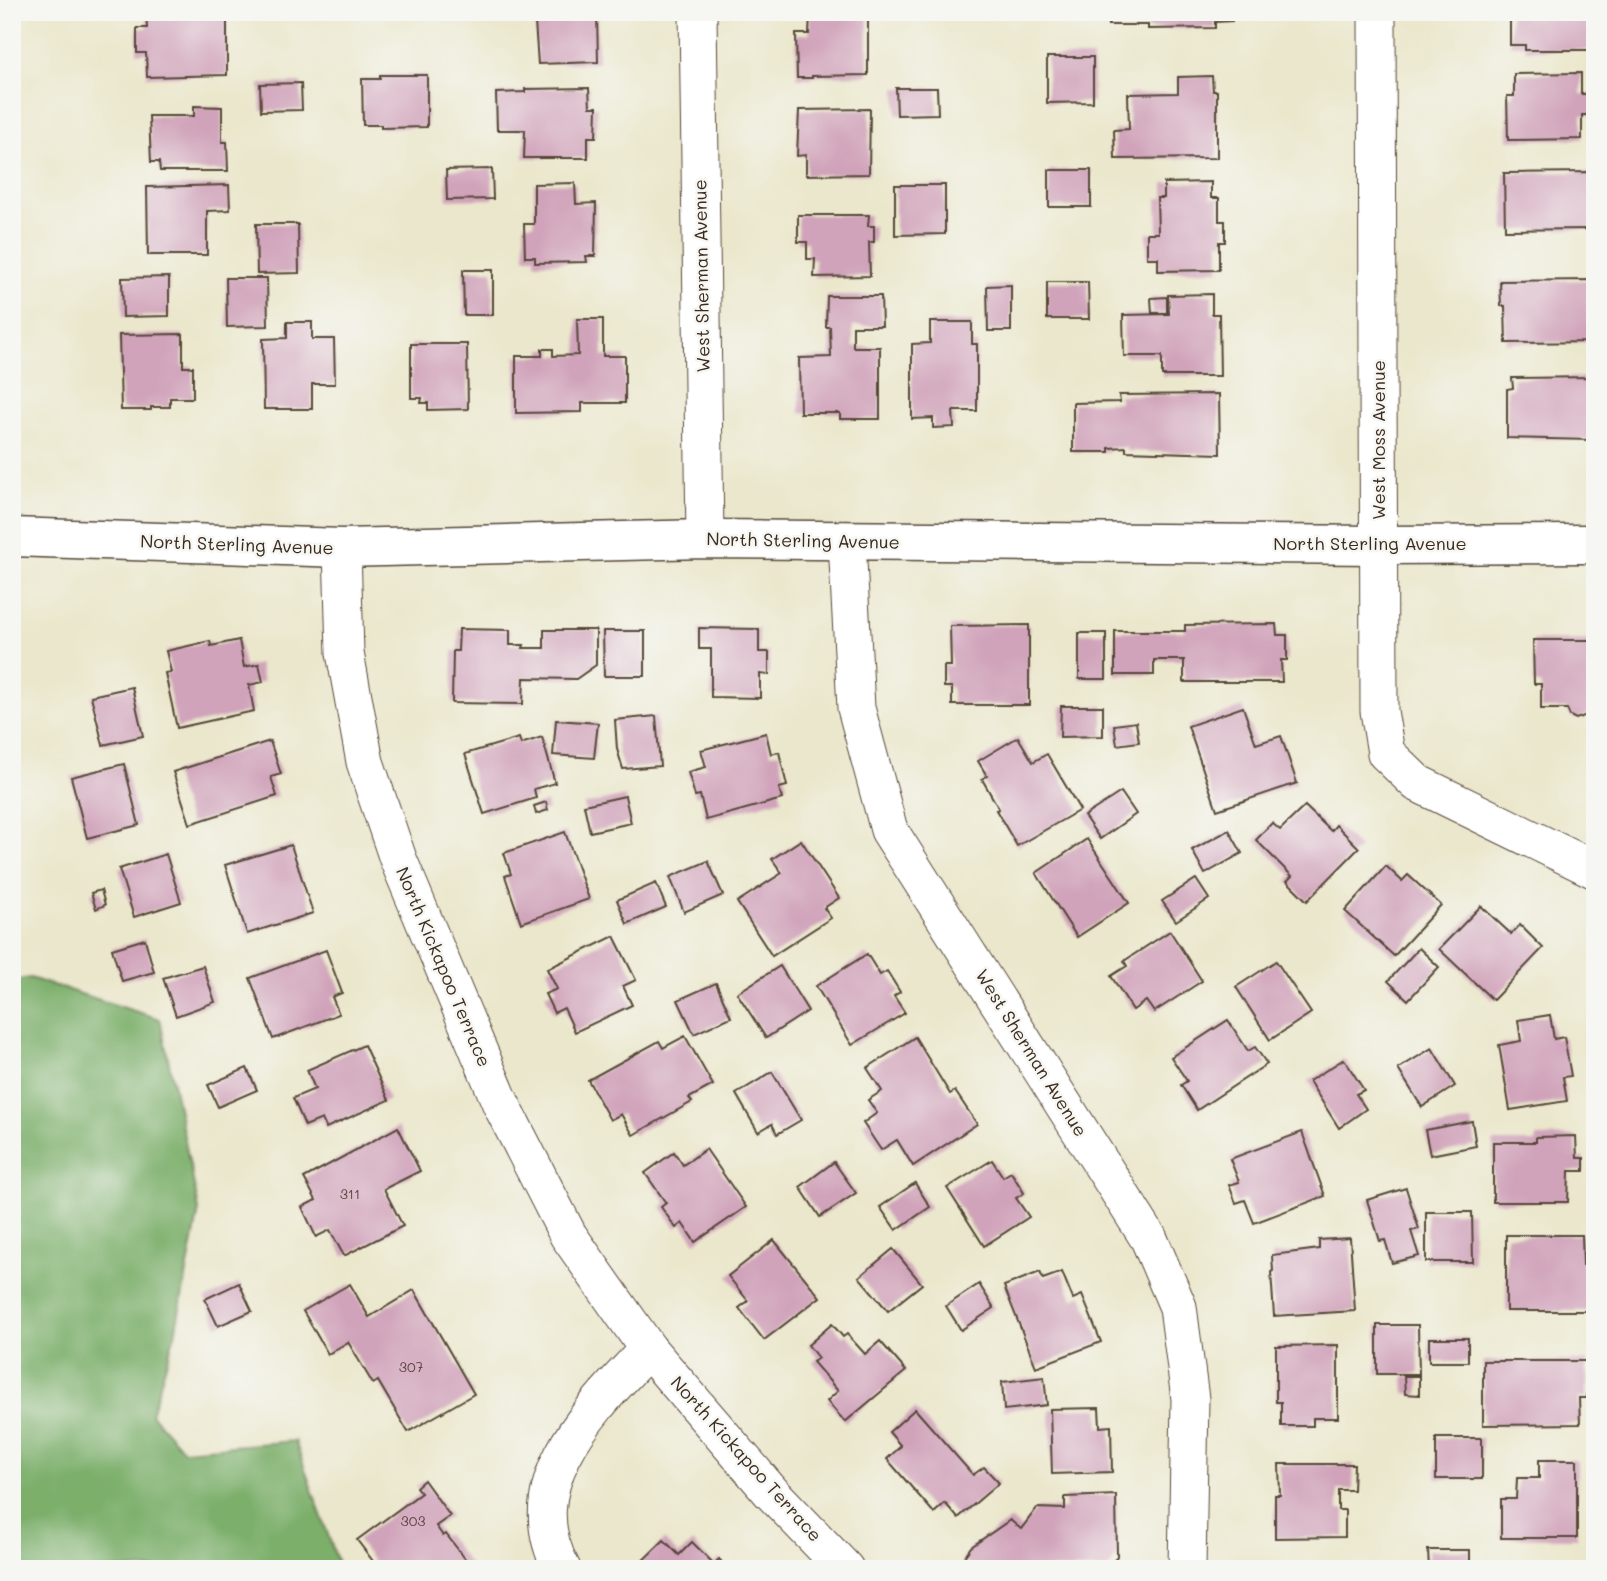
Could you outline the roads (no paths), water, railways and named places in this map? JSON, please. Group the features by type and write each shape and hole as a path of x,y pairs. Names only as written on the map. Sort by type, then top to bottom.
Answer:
{"street":[{"name":"West Sherman Avenue","path":"698,12 705,539"},
{"name":"West Moss Avenue","path":"1377,12 1379,711 1386,753 1417,783 1595,870"},
{"name":"North Sterling Avenue","path":"12,537 342,548 705,539 1379,545 1595,544"},
{"name":"West Sherman Avenue","path":"847,542 856,708 889,830 1149,1239 1178,1307 1190,1399 1187,1569"},
{"name":"North Kickapoo Terrace","path":"342,548 345,653 365,762 398,859 501,1104 568,1235 648,1349 771,1492 845,1569"},
{"path":"562,1569 551,1543 547,1524 548,1500 557,1469 565,1450 589,1412 648,1349"}]}
